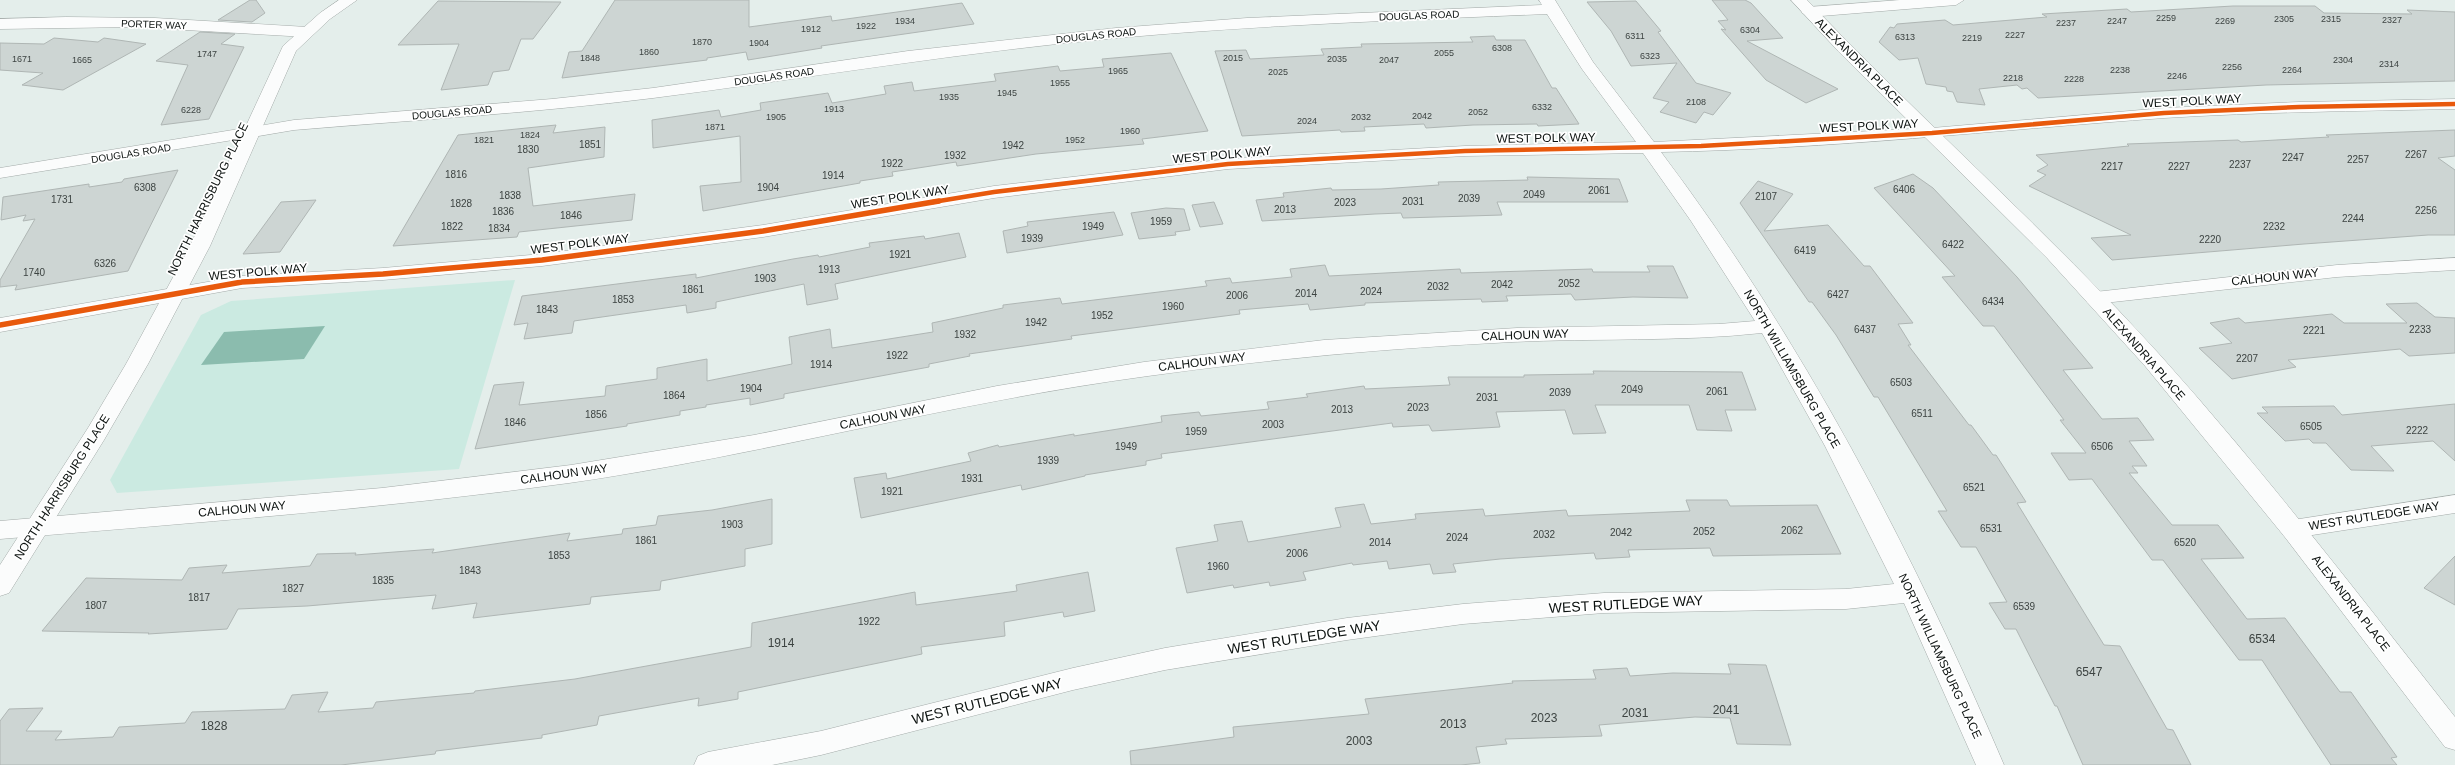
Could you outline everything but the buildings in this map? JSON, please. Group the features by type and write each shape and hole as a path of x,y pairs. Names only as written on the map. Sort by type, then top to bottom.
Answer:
{"street":[{"name":"NORTH HARRISBURG PLACE","path":"0,586 100,428 200,246 290,49 325,16 350,0"},
{"path":"1804,6 1956,0"},
{"name":"DOUGLAS ROAD","path":"0,173 294,125 540,105 653,93 916,55 1116,33 1247,23 1549,5"},
{"name":"NORTH WILLIAMSBURG PLACE","path":"1549,5 1578,52 1647,147 1665,169 1737,275 1768,326 1854,477 1941,654 1990,765"},
{"name":"ALEXANDRIA PLACE","path":"1804,6 2054,254 2152,361 2293,529 2455,738"},
{"name":"PORTER WAY","path":"0,24 119,22 183,25 259,32 307,32"},
{"name":"WEST POLK WAY","path":"0,325 175,292 242,282 383,274 518,262 672,244 994,192 1228,164 1457,151 1701,146 1932,133 2164,114 2299,107 2455,104"},
{"name":"CALHOUN WAY","path":"2095,298 2329,272 2455,264"},
{"name":"CALHOUN WAY","path":"0,530 382,497 571,474 754,443 996,394 1136,370 1316,348 1517,335 1719,331 1768,326"},
{"name":"WEST RUTLEDGE WAY","path":"2293,529 2455,504"},
{"name":"WEST RUTLEDGE WAY","path":"708,765 821,743 1073,679 1157,661 1347,629 1464,614 1604,603 1771,599 1846,599 1911,592"}],"shaded area":[{"path":"515,280 459,469 117,493 110,480 201,315 231,301"},
{"path":"325,326 304,359 201,365 224,332"}],"cycle path":[{"path":"0,325 242,282 383,274 542,260 763,231 994,192 1228,164 1465,151 1701,146 1932,133 2164,113 2299,107 2455,104"}]}
